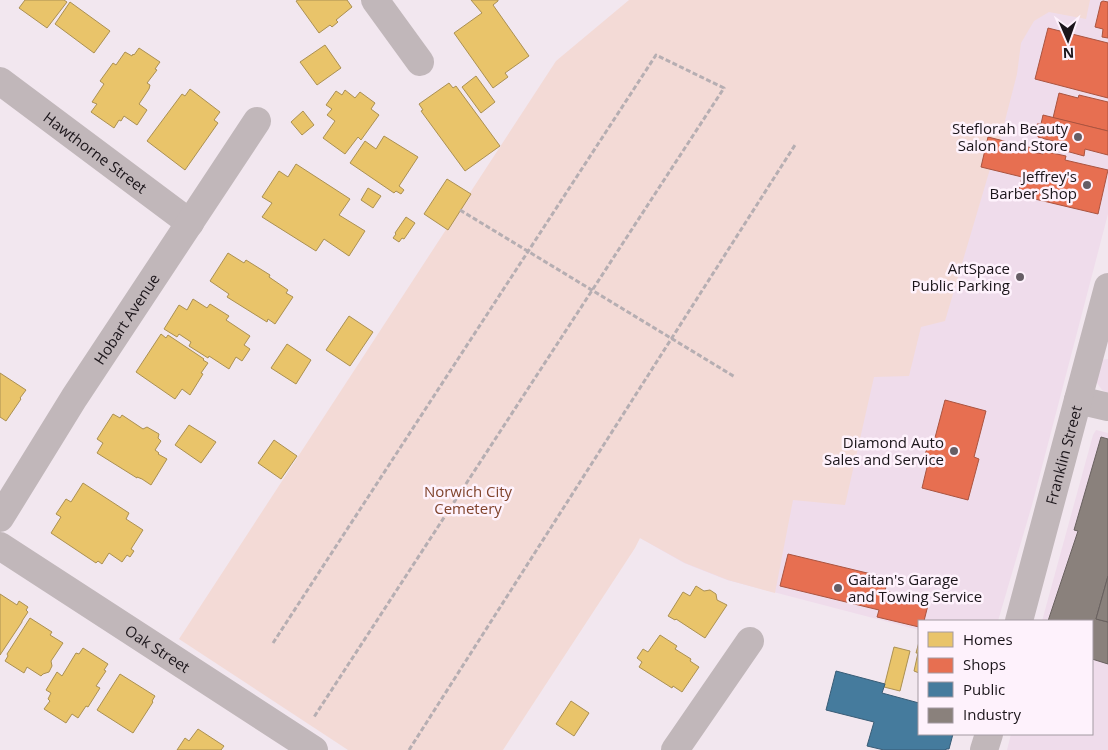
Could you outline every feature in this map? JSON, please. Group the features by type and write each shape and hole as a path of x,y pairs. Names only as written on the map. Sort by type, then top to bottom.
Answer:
{"street":[{"path":"375,0 420,62"},
{"name":"Hawthorne Street","path":"0,81 190,223"},
{"name":"Hobart Avenue","path":"0,518 74,398 257,120"},
{"name":"Franklin Street","path":"1019,620 1108,287"},
{"path":"1078,400 1108,407"},
{"name":"Oak Street","path":"0,546 314,750"},
{"path":"675,750 750,641"},
{"path":"984,750 989,735"}],"path":[{"path":"273,643 656,55 724,88 312,720"},
{"path":"409,750 795,145"},
{"path":"460,210 735,378"}],"shaded area":[{"path":"958,0 1108,0 1108,214 1032,505 998,620 918,620 918,630 727,580 684,563 640,538"},
{"path":"1108,359 1108,393 1102,390 1095,380 1101,360"},
{"path":"1096,430 1108,433 1108,750 1007,750 1011,735 1093,735 1093,620 1042,620 1093,435"}],"green space":[{"name":"Norwich City Cemetery","path":"629,0 1090,0 1086,19 1049,12 1034,21 1021,43 1017,74 1000,140 989,137 981,167 990,169 945,321 921,327 909,376 874,377 845,505 793,500 775,593 728,580 685,563 640,538 503,750 348,750 179,639 556,61"}],"building: Homes":[{"path":"25,0 64,0 67,2 47,28 19,8"},
{"path":"347,0 352,7 336,20 338,22 332,27 330,25 319,33 296,1"},
{"path":"471,0 498,0 493,5 529,56 505,73 508,77 493,88 454,33 482,13"},
{"path":"70,2 110,31 94,53 55,24"},
{"path":"325,45 341,68 317,85 300,62"},
{"path":"139,48 160,62 155,69 157,70 147,83 150,85 149,89 139,104 147,110 137,125 124,116 114,128 91,112 97,104 92,102 104,84 100,81 113,63 116,65 125,52 132,56 134,55"},
{"path":"476,76 495,102 481,113 462,87"},
{"path":"449,83 453,88 456,86 500,146 465,171 421,111 423,110 419,104"},
{"path":"190,89 220,112 214,120 218,123 185,170 147,141 182,94 185,96"},
{"path":"345,90 355,98 360,92 375,103 371,109 379,115 361,140 358,137 345,154 323,138 335,121 327,115 332,109 326,105 336,91 342,95"},
{"path":"303,111 314,125 302,135 291,122"},
{"path":"384,136 418,157 399,186 404,190 401,194 396,191 394,193 350,163 365,141 376,149"},
{"path":"296,164 350,199 339,215 365,231 349,256 324,239 316,251 262,217 272,203 262,197 279,171 288,177"},
{"path":"447,179 471,194 448,230 424,214"},
{"path":"368,188 381,196 373,208 361,200"},
{"path":"406,217 415,223 404,239 402,238 399,242 393,238"},
{"path":"228,253 244,263 246,260 270,275 269,277 288,290 286,293 293,297 275,324 268,319 267,322 227,297 229,294 210,281"},
{"path":"193,299 207,308 210,304 229,316 226,320 250,336 244,345 250,349 242,361 236,357 229,369 189,346 191,342 179,334 177,337 164,329 179,305 187,310"},
{"path":"349,316 373,332 350,366 326,350"},
{"path":"161,334 166,338 168,335 208,363 190,395 182,389 175,399 136,372"},
{"path":"287,344 311,360 296,384 271,368"},
{"path":"0,373 26,390 6,421 0,417"},
{"path":"113,414 120,418 122,415 143,429 147,427 159,434 158,438 161,441 155,450 167,459 151,485 97,453 103,443 97,439"},
{"path":"189,425 216,442 201,463 175,445"},
{"path":"274,440 297,456 281,479 258,463"},
{"path":"83,483 129,513 126,519 143,530 131,549 134,551 130,557 127,555 122,562 109,553 102,564 98,561 96,563 51,533 61,517 56,514 66,499 71,502"},
{"path":"696,586 704,591 710,590 716,594 717,600 727,605 705,638 676,619 668,616 683,592 690,596"},
{"path":"0,594 17,605 19,601 28,607 26,610 28,612 0,655"},
{"path":"30,618 52,632 50,635 63,643 51,661 52,666 49,672 41,676 27,667 24,673 5,661 8,656 7,654"},
{"path":"660,635 677,646 675,649 691,659 690,661 699,667 682,692 673,686 672,688 639,667 642,662 637,658 643,649 648,652"},
{"path":"894,647 910,651 900,691 884,687"},
{"path":"83,648 108,664 104,670 106,671 96,686 100,688 88,707 86,706 78,718 72,714 66,723 44,709 50,701 48,699 51,693 46,690 57,672 62,676 76,653 79,654"},
{"path":"918,653 918,673 914,671"},
{"path":"120,674 155,696 133,733 97,710"},
{"path":"571,701 589,713 574,736 556,724"},
{"path":"198,729 224,746 221,750 177,750 185,738 189,741"}],"building: Shops":[{"path":"1101,2 1108,2 1108,38 1102,37 1103,29 1095,27"},
{"path":"1048,28 1108,43 1108,98 1035,79"},
{"path":"1059,93 1078,98 1079,95 1108,102 1108,131 1053,118"},
{"path":"1043,115 1108,131 1108,155 1085,149 1084,156 1055,148 1056,142 1034,134 1037,124 1041,124"},
{"path":"988,137 1032,148 1031,152 1043,154 1043,151 1066,156 1065,160 1108,170 1098,214 1018,195 1022,177 981,167"},
{"path":"945,400 986,411 974,457 979,459 968,500 922,488 928,463 923,462 927,448 932,449"},
{"name":"Gaitan's Garage and Towing Service","path":"788,554 888,578 885,591 929,601 924,620 918,620 918,627 877,617 879,610 780,586"}],"building: Public":[{"path":"836,671 885,684 882,693 918,703 918,735 953,735 949,749 946,750 884,750 867,746 874,722 826,710"}],"building: Industry":[{"path":"1101,437 1108,439 1108,576 1096,619 1108,622 1108,664 1093,659 1093,620 1048,620 1078,531 1074,530"},
{"path":"1108,576 1108,622 1096,619"}],"place":[{"name":"Steflorah Beauty Salon and Store","path":"1078,137"},
{"name":"Jeffrey's Barber Shop","path":"1087,185"},
{"name":"ArtSpace Public Parking","path":"1020,277"},
{"name":"Diamond Auto Sales and Service","path":"954,451"},
{"name":"Gaitan's Garage and Towing Service","path":"838,588"}]}
